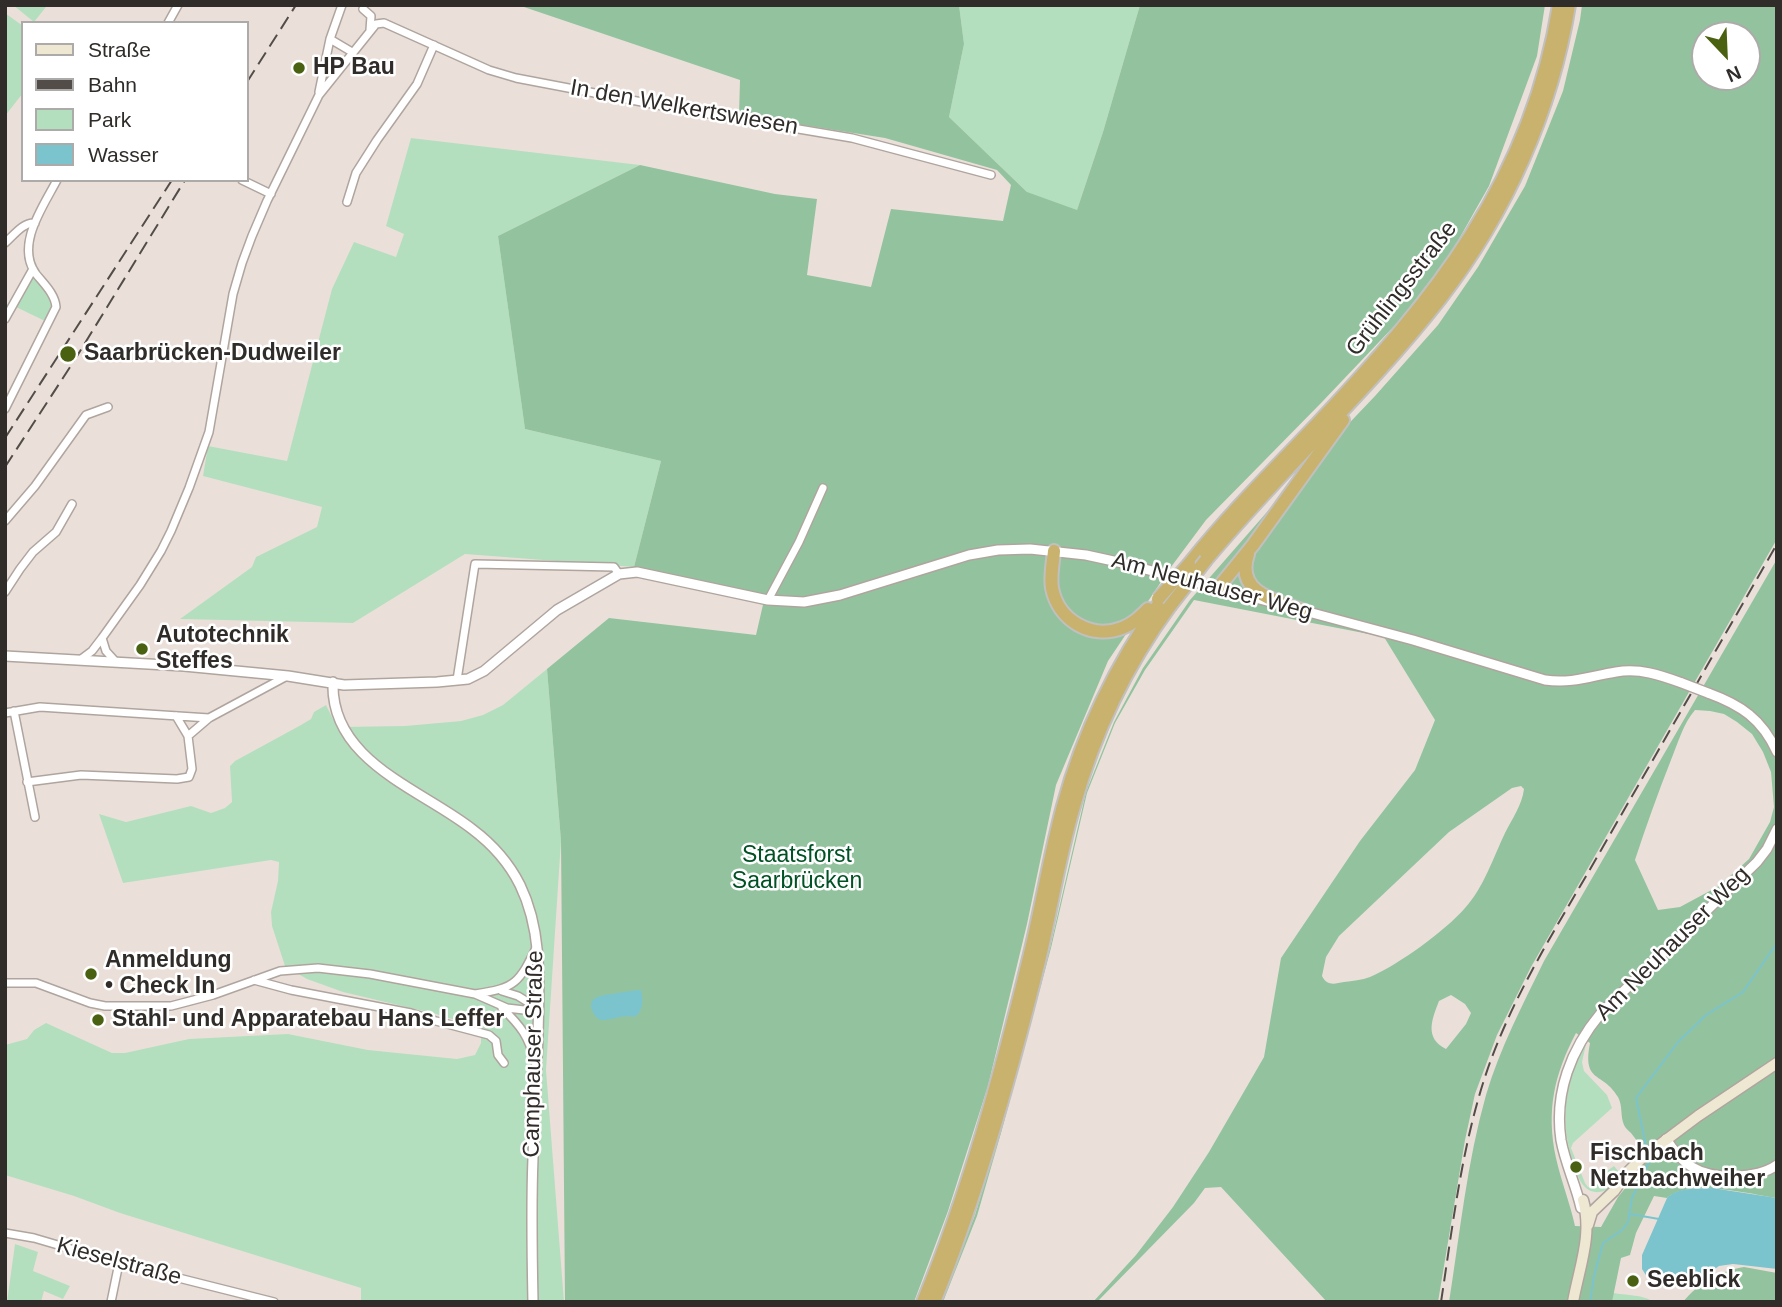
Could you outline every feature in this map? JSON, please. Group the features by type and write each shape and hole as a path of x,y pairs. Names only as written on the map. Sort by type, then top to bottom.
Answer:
{"highway":[{"name":"Grühlingsstraße","path":"1202,555 1366,371 1456,260 1493,200 1524,134 1547,64 1559,5"},
{"path":"1054,551 1052,589 1059,607 1074,624 1097,631 1119,630 1163,602 1202,555 1244,516 1372,379 1441,297 1484,234 1519,168 1546,100 1569,5"},
{"path":"1218,588 1253,545 1372,379"},
{"path":"1253,545 1245,568 1246,576 1255,589 1264,596 1305,611"},
{"path":"923,1302 957,1207 1000,1069 1029,960 1063,806 1074,772 1098,709 1135,640 1189,564 1202,555"},
{"path":"934,1302 967,1210 1010,1072 1083,774 1107,713 1147,640 1163,602"}],"main road":[{"path":"1584,1204 1614,1191 1655,1147 1777,1063"},
{"path":"1573,1302 1590,1216 1584,1204"},
{"path":"1584,1204 1584,1248"}],"street":[{"path":"168,21 178,5"},
{"path":"319,95 330,39 342,5"},
{"path":"79,661 92,651 140,585 161,551 182,507 209,432 233,294 252,236 319,95 370,30 371,16 363,9"},
{"name":"In den Welkertswiesen","path":"370,30 376,24 384,23 489,70 520,78 668,107 852,138 991,175"},
{"path":"330,39 352,52"},
{"path":"347,202 356,173 417,85 434,45"},
{"path":"6,405 56,307 54,296 29,261 28,251 35,223 56,182"},
{"path":"246,182 271,194"},
{"path":"5,243 26,224 35,223"},
{"path":"5,319 33,269"},
{"path":"5,521 35,486 86,415 108,407"},
{"path":"768,600 824,488"},
{"path":"5,592 33,552 56,532 72,504"},
{"name":"Am Neuhauser Weg","path":"457,680 475,564 614,568 619,574 637,572 768,600 803,601 840,596 970,555 1015,549 1054,551 1118,562 1413,639 1545,680 1568,682 1628,671 1656,674 1708,692 1749,713 1764,730 1777,752"},
{"path":"5,656 184,666 361,686 457,680 484,671 557,610 619,574"},
{"path":"102,638 106,651 116,662"},
{"path":"188,736 209,718 288,676"},
{"name":"Camphauser Straße","path":"333,682 333,701 339,718 346,733 362,752 392,777 473,829 496,850 525,896 533,922 540,981 532,1191 533,1302"},
{"path":"5,713 40,707 209,718"},
{"path":"14,711 35,817"},
{"path":"27,782 81,775 177,779 188,777 192,769 188,736 176,716"},
{"name":"Am Neuhauser Weg","path":"1584,1204 1574,1183 1562,1140 1560,1104 1567,1071 1575,1052 1601,1013 1757,862 1777,829"},
{"path":"475,994 501,990 521,977 537,945"},
{"path":"5,983 36,983 105,1006 163,1007 187,1003 280,971 318,968 370,974 475,994 508,1009 538,1009"},
{"path":"253,980 411,1013 489,1035 496,1041 498,1055 504,1063"},
{"path":"501,990 518,996 538,1009"},
{"path":"499,1005 521,1027 531,1046 537,1068"},
{"path":"1666,1139 1686,1163 1705,1173 1752,1175 1768,1171 1777,1165"},
{"name":"Kieselstraße","path":"5,1233 34,1238 239,1297 274,1302"},
{"path":"111,1302 119,1263"}],"green space":[{"path":"13,5 44,5 46,7 33,21"},
{"name":"Staatsforst Saarbrücken","path":"518,5 959,5 964,44 949,117 1027,192 1077,210 1140,5 1545,5 1537,56 1489,186 1450,255 1399,321 1206,520 1108,661 1056,785 1027,924 988,1086 948,1211 914,1302 565,1302 561,841 547,669 609,618 756,635 765,596 634,567 661,461 525,429 498,236 640,165 775,194 817,199 807,275 871,287 891,209 1003,221 1011,185 997,170 885,138 739,115 740,80"},
{"path":"959,5 1140,5 1077,210 655,1302 1027,192 949,117 964,44"},
{"path":"1582,5 1777,5 1777,539 1531,967 1497,1035 1475,1094 1438,1302 1327,1302 1221,1187 1205,1188 1194,1203 1097,1302 1093,1302 1136,1255 1173,1207 1209,1152 1264,1057 1281,958 1360,841 1415,770 1435,720 1384,637 1194,600 1145,670 1115,723 1087,793 1051,948 1001,1133 977,1216 941,1302 975,1215 1000,1133 1050,948 1086,792 1114,722 1143,668 1190,600 1295,480 1438,325 1478,267 1525,186 1563,91","holes":["1521,786 1524,789 1519,806 1483,882 1472,900 1456,917 1420,947 1381,972 1370,977 1334,984 1326,981 1322,976 1326,957 1339,936 1449,832 1512,788","1451,995 1465,1004 1471,1013 1466,1024 1446,1049 1439,1045 1432,1034 1432,1021 1439,1001"]},
{"path":"5,13 21,25 21,96 5,116"},
{"path":"411,138 640,165 498,236 525,429 661,461 634,567 465,554 353,623 180,619 252,567 256,557 317,527 322,507 203,476 208,446 287,461 332,289 354,242 396,257 404,234 386,226"},
{"path":"33,275 53,305 45,321 16,307"},
{"path":"1777,559 1777,1198 1704,1188 1677,1192 1667,1198 1654,1196 1636,1233 1630,1255 1621,1258 1612,1302 1449,1302 1479,1120 1505,1043 1544,961","holes":["1695,710 1724,714 1752,734 1771,772 1774,807 1770,822 1749,859 1719,886 1680,907 1658,910 1635,860 1679,740","1576,1033 1590,1043 1588,1056 1591,1071 1618,1097 1624,1126 1641,1147 1646,1162 1618,1197 1601,1227 1575,1226 1553,1141 1552,1109 1557,1079"]},
{"path":"547,669 561,841 546,1070 564,1302 361,1302 361,1288 5,1175 5,1045 27,1039 34,1030 46,1023 112,1053 125,1053 189,1039 288,1034 368,1050 457,1059 475,1055 481,1043 481,1028 436,1014 343,992 307,979 285,966 272,926 271,912 279,862 271,860 123,883 99,814 126,822 191,806 211,813 225,808 232,802 230,766 311,719 314,712 326,705 340,727 405,726 461,721 483,715 503,705"},
{"path":"1587,1040 1582,1062 1584,1071 1607,1095 1612,1108 1573,1143 1571,1148 1588,1187 1614,1166 1619,1172 1615,1183 1600,1192 1589,1190 1581,1182 1570,1151 1567,1134 1566,1102 1569,1086 1573,1070"},
{"path":"15,1244 38,1252 33,1271 70,1286 63,1299 44,1291 41,1302 7,1302"},
{"path":"1744,1267 1777,1273 1777,1302 1683,1302 1695,1289 1710,1279"},
{"path":"1613,1293 1640,1297 1653,1302 1612,1302"}],"water":[{"path":"641,990 642,1005 635,1017 601,1020 593,1013 592,1002 598,997"},
{"path":"1712,1188 1777,1198 1777,1269 1733,1264 1719,1266 1703,1277 1682,1285 1668,1288 1657,1286 1642,1269 1642,1255 1667,1198 1682,1190"}],"waterway":[{"path":"1647,1151 1636,1098 1678,1042 1706,1015 1743,992 1777,943"},
{"path":"1590,1302 1603,1243 1622,1230 1628,1222 1632,1198 1649,1160"},
{"path":"1630,1214 1659,1219"}],"railway":[{"path":"248,80 296,5"},
{"path":"5,438 171,182"},
{"path":"5,467 74,361 184,182"},
{"path":"1441,1302 1471,1125 1499,1039 1554,931 1777,544"}],"place":[{"name":"HP Bau","path":"299,68"},
{"name":"Saarbrücken-Dudweiler","path":"68,354"},
{"name":"Autotechnik Steffes","path":"142,649"},
{"name":"Anmeldung • Check In","path":"91,974"},
{"name":"Stahl- und Apparatebau Hans Leffer","path":"98,1020"},
{"name":"Fischbach Netzbachweiher","path":"1576,1167"},
{"name":"Seeblick","path":"1633,1281"}]}
